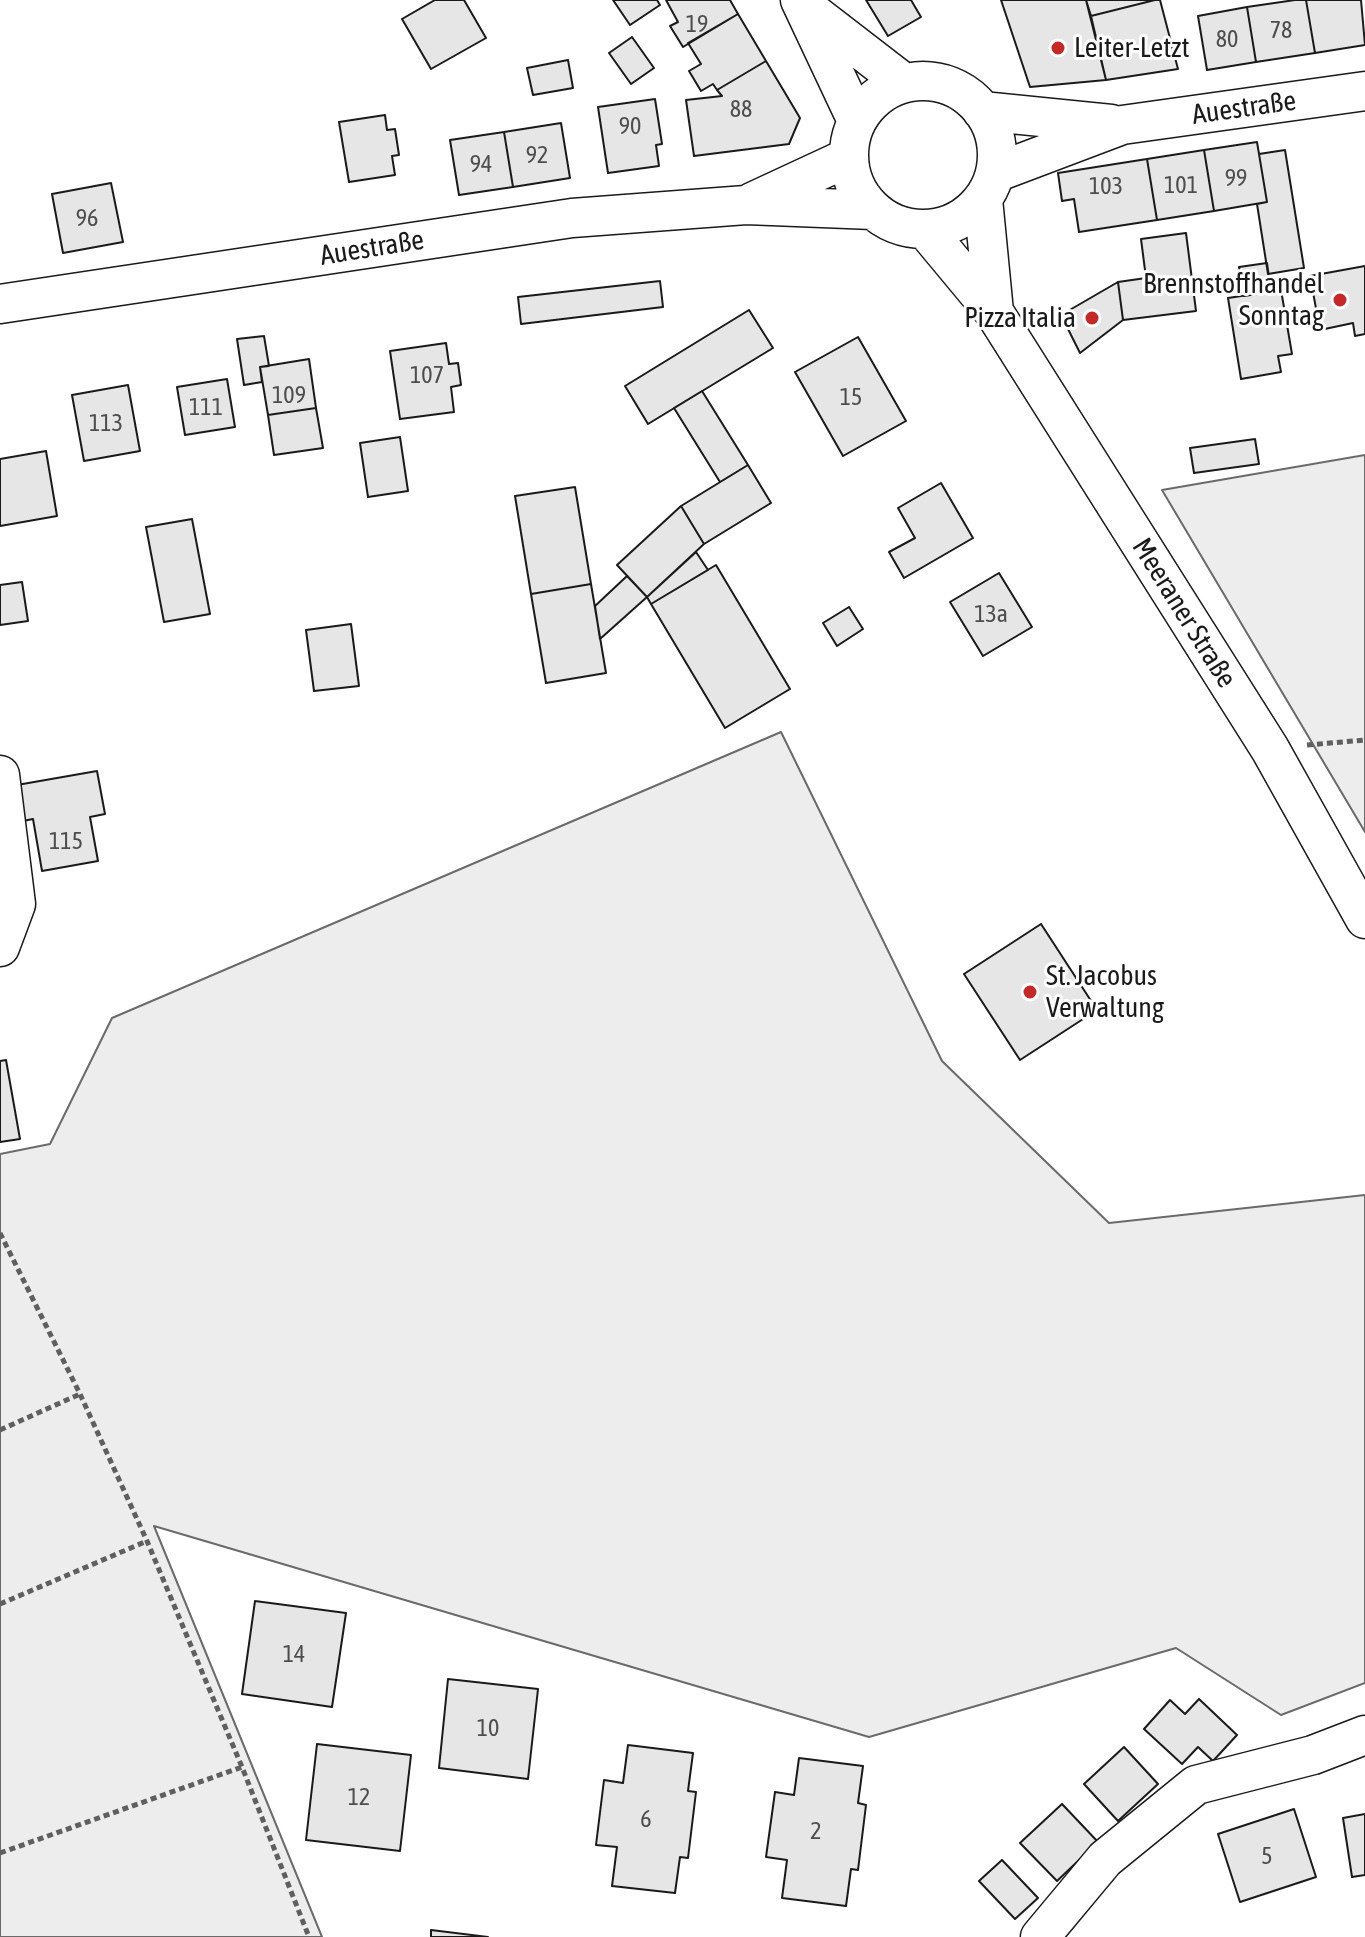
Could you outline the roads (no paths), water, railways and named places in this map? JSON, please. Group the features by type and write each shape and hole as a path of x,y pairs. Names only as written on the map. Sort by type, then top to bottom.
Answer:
{"street":[{"path":"802,3 904,83"},
{"path":"802,3 853,139 852,176 859,194 873,210 898,225 925,229 947,225 967,215 989,186 997,151 993,130 982,111 965,94 951,87 920,81 904,83 885,91 869,104 853,139"},
{"name":"Auestraße","path":"982,111 1122,125 1365,91"},
{"name":"Auestraße","path":"989,186 1122,125"},
{"name":"Auestraße","path":"746,205 853,139"},
{"name":"Meeraner Straße","path":"989,186 994,312"},
{"name":"Auestraße","path":"0,304 572,218 746,205 873,210"},
{"name":"Meeraner Straße","path":"925,229 994,312 1270,749 1365,919"},
{"path":"0,775 16,904 0,947"},
{"path":"1040,1937 1105,1859 1196,1785 1313,1755 1365,1735"}],"place":[{"name":"Leiter-Letzt","path":"1058,48"},
{"name":"Brennstoffhandel Sonntag","path":"1340,300"},
{"name":"Pizza Italia","path":"1092,318"},
{"name":"St. Jacobus Verwaltung","path":"1030,992"}]}
